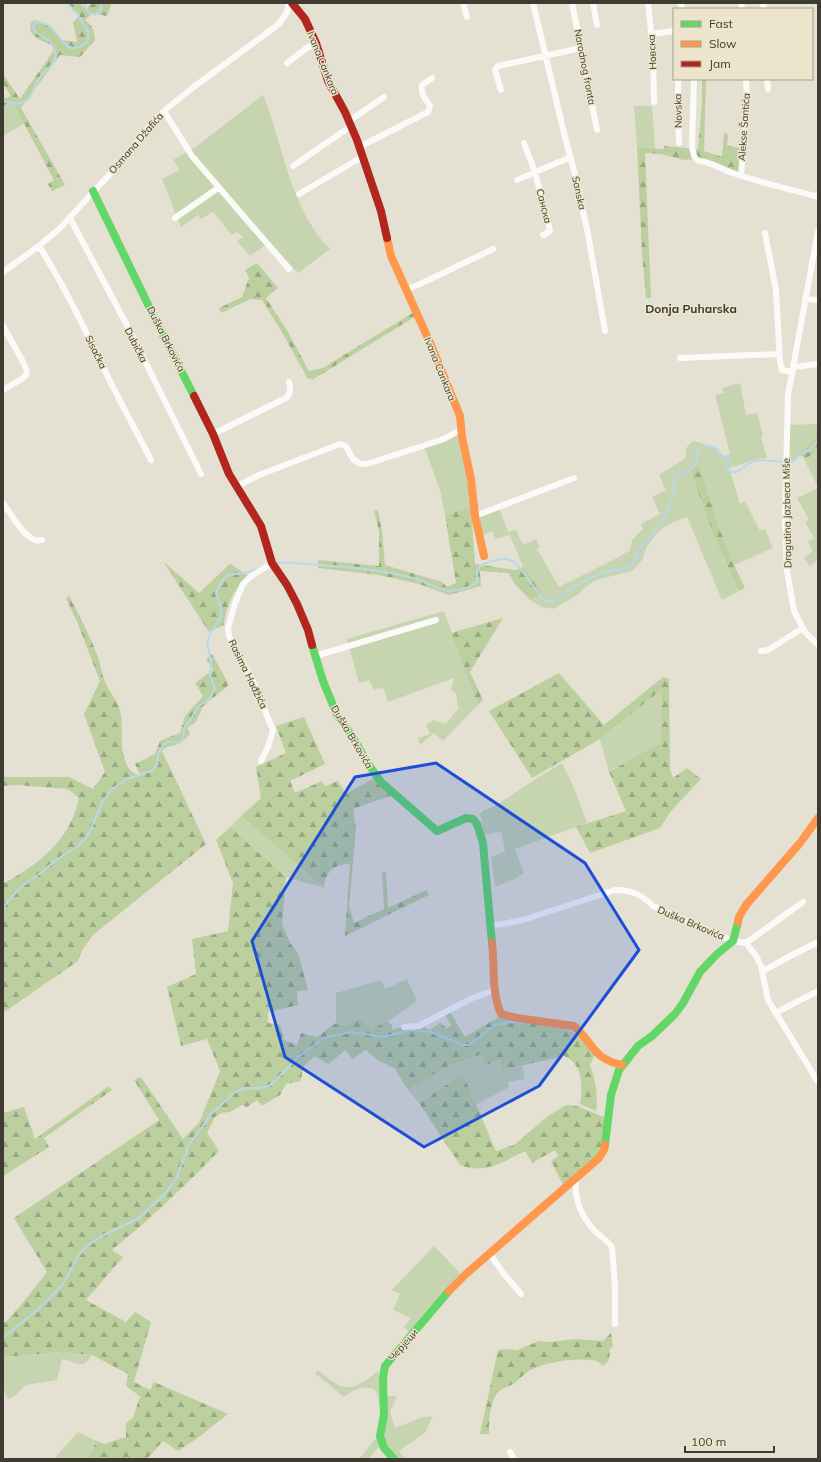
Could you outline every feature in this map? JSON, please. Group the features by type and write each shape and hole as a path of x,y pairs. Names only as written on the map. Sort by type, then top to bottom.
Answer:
{"street":[{"name":"Osmana Džafića","path":"3,272 40,246 59,230 122,161 149,126 164,111 191,89 273,30 284,18 289,3"},
{"name":"Ivana Cankara","path":"292,3 305,19 316,43 328,81 350,123 381,211 391,256 407,289 460,416 462,438 471,479 475,516 484,556"},
{"path":"463,3 467,16"},
{"name":"Sanska","path":"533,3 571,157 588,234 605,331"},
{"name":"Narodnog fronta","path":"572,3 597,130"},
{"name":"Narodnog fronta","path":"593,3 597,25"},
{"name":"Новска","path":"648,3 653,50 654,102"},
{"path":"651,34 673,31"},
{"path":"287,63 308,47 316,43"},
{"path":"501,90 495,70 496,67 581,48"},
{"path":"359,147 428,112 430,106 422,94 421,87 432,78"},
{"name":"Novska","path":"678,80 679,143"},
{"path":"694,80 692,147 694,156 698,161 703,161 741,176 818,197"},
{"name":"Alekse Šantića","path":"741,176 747,99 746,80"},
{"path":"767,80 768,89"},
{"path":"293,166 384,97"},
{"path":"164,111 192,156 289,269"},
{"name":"Санска","path":"524,143 535,172 550,230 543,235"},
{"path":"299,194 362,157"},
{"path":"517,180 571,157"},
{"path":"175,218 218,188"},
{"name":"Duška Brkovića","path":"93,191 213,434 229,474 261,526 272,563 297,604 308,630 329,698 337,715 354,739 374,774 429,826 437,831 466,818 471,818 475,821 483,844 493,950 494,990 496,1003 500,1014 517,1018 574,1026 579,1030 595,1052 614,1064 622,1065"},
{"name":"Dubička","path":"70,218 130,331 201,474"},
{"name":"Dragutina Jazbeca Miše","path":"818,231 788,395 785,516 791,599 794,611 803,628 818,645"},
{"path":"765,233 776,290 779,354 782,370 793,370 818,364"},
{"name":"Sisačka","path":"40,246 70,298 150,460"},
{"path":"407,289 494,250"},
{"path":"806,299 818,300"},
{"path":"3,326 27,371 23,378 3,390"},
{"path":"680,358 779,354"},
{"path":"213,434 286,398 290,395 290,382"},
{"path":"236,487 266,473 339,444 346,446 351,457 356,462 367,464 444,439 462,429"},
{"path":"475,516 574,478"},
{"path":"3,503 24,532 34,540 42,540"},
{"name":"Rasima Hađžića","path":"261,761 268,747 273,730 252,679 232,644 228,628 235,603 244,584 250,577 272,563"},
{"path":"315,656 436,620"},
{"path":"761,651 768,650 803,628"},
{"path":"818,818 800,843 746,905 739,917 733,941 746,943 756,956 763,971 768,1000 818,1082"},
{"name":"Duška Brkovića","path":"491,926 523,920 615,890 626,890 643,897 653,906 733,941"},
{"path":"746,943 803,902"},
{"name":"Черјеци","path":"394,1459 384,1448 380,1438 384,1410 383,1379 385,1366 441,1299 466,1274 593,1164 604,1150 614,1086 622,1065 638,1046 652,1036 675,1014 683,1004 700,972 717,954 733,941"},
{"path":"763,971 818,942"},
{"path":"404,1027 419,1026 470,999 494,990"},
{"path":"775,1013 818,991"},
{"path":"576,1178 576,1197 580,1211 594,1229 612,1247 615,1287 615,1324"},
{"path":"489,1253 521,1294"},
{"path":"510,1452 514,1459"}],"highlighted area":[{"path":"436,763 585,863 639,950 539,1086 424,1147 285,1057 252,941 355,777"}],"green space":[{"path":"67,3 80,3 86,9 92,3 112,3 107,16 92,13 85,20 93,28 95,40 80,57 60,55 21,108 65,185 52,191 48,184 54,180 12,101 3,106 3,99 11,96 3,83 3,74 20,99 54,50 52,45 33,35 30,27 31,22 35,20 47,25 62,40 77,42 73,22 80,15"},
{"path":"702,80 706,80 704,151 722,157 724,133 728,134 727,146 740,148 739,175 696,159 684,160 661,154 645,153 651,298 646,298 642,253 637,147 664,149 664,146 698,149 702,103"},
{"path":"263,95 296,195 316,232 330,249 298,273 270,242 250,256 237,241 243,237 237,232 232,235 213,212 201,219 198,215 181,227 162,179 180,170 173,160 193,149"},
{"path":"12,101 25,123 3,136 3,106"},
{"path":"634,106 652,106 655,148 637,147"},
{"path":"257,263 278,288 266,298 288,332 309,371 323,368 414,312 416,316 312,380 310,378 308,379 262,300 250,299 221,313 219,308 242,297 249,278 245,270"},
{"path":"740,383 746,415 757,413 763,436 761,437 767,458 757,459 729,468 740,504 745,501 760,531 765,529 773,548 734,565 720,530 699,465 690,467 724,560 739,591 722,600 687,517 667,525 658,532 647,546 642,560 632,571 596,580 584,588 579,594 553,609 541,607 530,600 541,593 523,567 510,535 495,539 493,531 482,535 479,515 498,505 508,532 516,530 523,545 536,539 540,547 537,549 559,587 619,557 630,550 632,540 643,529 641,524 660,514 652,497 666,490 659,475 686,458 686,450 689,444 694,441 716,448 724,456 730,454 715,395 724,393 722,388"},
{"path":"818,424 818,436 805,450 795,455 796,458 788,462 790,425"},
{"path":"460,431 471,507 445,515 440,490 424,446"},
{"path":"818,436 818,446 815,448 814,454 804,459 802,455 796,458 795,455 805,449"},
{"path":"818,445 818,487 804,459 814,454 815,448"},
{"path":"699,465 720,530 745,588 739,591 712,530 690,467"},
{"path":"818,488 818,557 810,566 804,558 813,551 808,542 814,538 805,522 809,520 797,498"},
{"path":"471,507 475,564 515,570 523,567 542,593 530,600 514,583 509,573 480,571 481,586 449,595 419,584 379,575 318,568 318,560 379,566 379,531 374,511 378,510 382,531 385,565 442,582 447,587 456,583 445,515"},
{"path":"163,561 199,593 230,564 249,576 235,591 226,612 224,625 209,632"},
{"path":"69,596 95,649 103,678 119,707 122,723 123,754 126,763 133,772 138,775 141,776 135,764 155,754 160,741 180,733 185,716 203,696 195,683 213,670 206,659 212,654 229,685 203,706 196,722 187,728 190,734 185,740 166,747 162,751 206,844 93,935 82,950 78,961 3,1013 3,884 41,859 61,839 69,827 79,798 68,789 17,785 3,786 3,777 69,777 93,789 105,772 84,714 100,681 78,624 66,598"},
{"path":"444,611 478,705 443,741 434,733 420,745 418,738 430,734 426,725 434,720 446,724 458,709 456,693 451,690 454,678 388,702 383,687 374,690 369,680 359,683 347,639"},
{"path":"503,618 470,672 483,700 478,705 451,633"},
{"path":"559,673 604,725 663,677 669,679 670,770 673,778 687,768 701,779 671,811 660,828 590,853 576,827 626,811 609,772 661,742 662,689 600,739 532,778 489,711"},
{"path":"662,689 661,742 609,772 600,739"},
{"path":"304,717 325,764 290,781 295,793 322,781 325,786 338,781 346,794 378,776 398,793 353,809 356,829 349,906 354,923 384,909 382,873 386,872 388,908 426,890 429,895 345,936 350,864 344,864 331,870 326,878 324,888 241,816 261,798 256,767 286,753 276,726"},
{"path":"562,763 574,788 587,823 515,849 524,873 515,879 495,887 491,857 505,851 501,831 484,835 480,814 483,811 497,805"},
{"path":"241,816 324,888 286,877 230,827"},
{"path":"230,827 286,877 282,924 290,943 298,953 308,990 297,991 298,1005 268,1012 268,1023 280,1025 284,1040 297,1045 301,1033 317,1037 336,1023 347,1026 359,1018 371,1030 387,1021 392,1025 392,1030 411,1025 420,1025 429,1030 440,1023 447,1028 451,1025 445,1014 450,1012 465,1037 504,1014 569,1022 596,1052 590,1065 596,1088 596,1111 580,1104 581,1083 578,1070 570,1059 564,1056 503,1070 500,1060 485,1065 482,1054 446,1067 408,1090 395,1069 378,1060 366,1050 352,1059 346,1050 328,1064 315,1056 303,1067 301,1081 286,1084 280,1095 262,1106 257,1100 247,1107 242,1105 230,1112 221,1113 215,1117 207,1133 219,1151 167,1202 112,1250 123,1257 86,1300 126,1322 135,1312 151,1322 134,1382 150,1390 154,1382 228,1414 199,1437 178,1451 163,1441 147,1459 87,1459 97,1441 104,1444 126,1437 126,1423 133,1418 141,1397 126,1386 128,1374 92,1355 62,1352 3,1357 3,1325 47,1272 14,1218 159,1120 134,1080 141,1077 183,1139 199,1123 220,1071 207,1039 181,1046 167,987 196,974 192,939 228,931 233,883 216,840"},
{"path":"407,979 417,1001 387,1022 371,1030 359,1029 336,1023 336,993 381,980 385,989"},
{"path":"482,1054 500,1060 503,1070 522,1065 525,1079 508,1082 509,1087 476,1105 463,1074 419,1103 408,1090 446,1067"},
{"path":"463,1074 496,1151 514,1145 548,1116 566,1105 577,1106 606,1118 601,1147 598,1154 563,1185 551,1161 558,1156 555,1150 532,1163 525,1151 494,1166 485,1168 469,1168 460,1165 419,1103"},
{"path":"109,1086 112,1090 44,1138 49,1147 3,1176 3,1113 24,1107 35,1139"},
{"path":"434,1246 462,1275 410,1333 404,1327 411,1318 393,1310 400,1294 392,1290"},
{"path":"611,1333 613,1346 609,1350 610,1357 608,1361 603,1366 598,1362 588,1360 570,1360 551,1363 534,1368 527,1372 514,1384 500,1391 496,1395 491,1409 489,1434 480,1434 498,1350 517,1350 539,1341 551,1342 575,1339 603,1341"},
{"path":"62,1352 92,1355 88,1360 81,1364 62,1359 57,1380 26,1385 14,1396 8,1399 3,1389 3,1357"},
{"path":"318,1370 334,1383 347,1387 360,1384 379,1372 381,1417 378,1397 375,1390 371,1388 363,1388 351,1392 344,1397 315,1373"},
{"path":"386,1396 397,1396 390,1412 395,1428 423,1417 433,1416 425,1433 399,1451 406,1459 399,1459 385,1444 383,1430"},
{"path":"78,1432 97,1441 87,1459 54,1459"},
{"path":"377,1437 380,1446 368,1459 359,1459"}],"waterway":[{"path":"3,101 16,104 28,99 41,76 55,60 56,56 53,46 47,39 35,31 33,27 35,23 42,23 49,26 69,47 76,48 83,45 87,40 89,35 84,24 68,3"},
{"path":"84,3 88,12 95,15 100,11 102,3"},
{"path":"789,463 795,460 799,454 810,450 818,440"},
{"path":"275,564 292,562 350,567 393,573 420,580 448,591 463,589 471,586 477,582 477,572 480,566 494,560 504,559 513,561 517,564 543,599 547,601 554,601 573,587 595,576 609,571 625,569 631,566 642,545 652,535 663,520 672,500 675,479 680,474 691,469 697,462 696,452 700,448 708,446 716,448 721,456 729,458 726,468 734,472 754,461 764,460 781,462"},
{"path":"3,907 21,887 56,860 77,847 86,838 102,803 111,790 127,779 151,771 157,765 158,755 163,745 168,742 179,742 183,740 184,728 198,707 210,698 215,689 210,675 211,660 207,643 210,633 221,617 221,607 216,594 219,585 227,576 256,570"},
{"path":"3,1338 56,1292 63,1284 79,1255 86,1247 100,1237 139,1218 164,1195 177,1178 187,1152 187,1147 211,1114 235,1092 245,1088 261,1088 271,1085 297,1058 324,1038 350,1032 384,1037 410,1030 431,1032 462,1045 469,1045 495,1025 509,1022 525,1023"},
{"path":"565,1028 576,1033"}],"traffic: fast":[{"path":"93,191 194,396"},
{"path":"312,645 323,681 337,715 381,782 437,831 466,818 473,819 477,824 483,843 492,943"},
{"path":"605,1145 611,1095 619,1070 638,1046 652,1036 675,1014 683,1003 700,972 717,954 733,941 738,922"},
{"path":"394,1459 384,1448 380,1436 384,1415 383,1378 385,1366 449,1291"}],"traffic: slow":[{"path":"387,238 391,256 431,345 460,416 462,437 471,479 475,516 484,556"},
{"path":"738,922 739,917 746,905 800,843 818,818"},
{"path":"492,943 496,997 501,1014 517,1018 574,1026 594,1050 612,1062 622,1065"},
{"path":"449,1291 466,1274 599,1158 605,1145"}],"traffic: jam":[{"path":"292,3 305,19 316,43 328,81 345,112 357,140 381,211 387,238"},
{"path":"194,396 213,434 229,474 261,526 272,563 287,585 297,604 308,630 312,645"}],"district":[{"name":"Donja Puharska","path":"691,308"}]}
